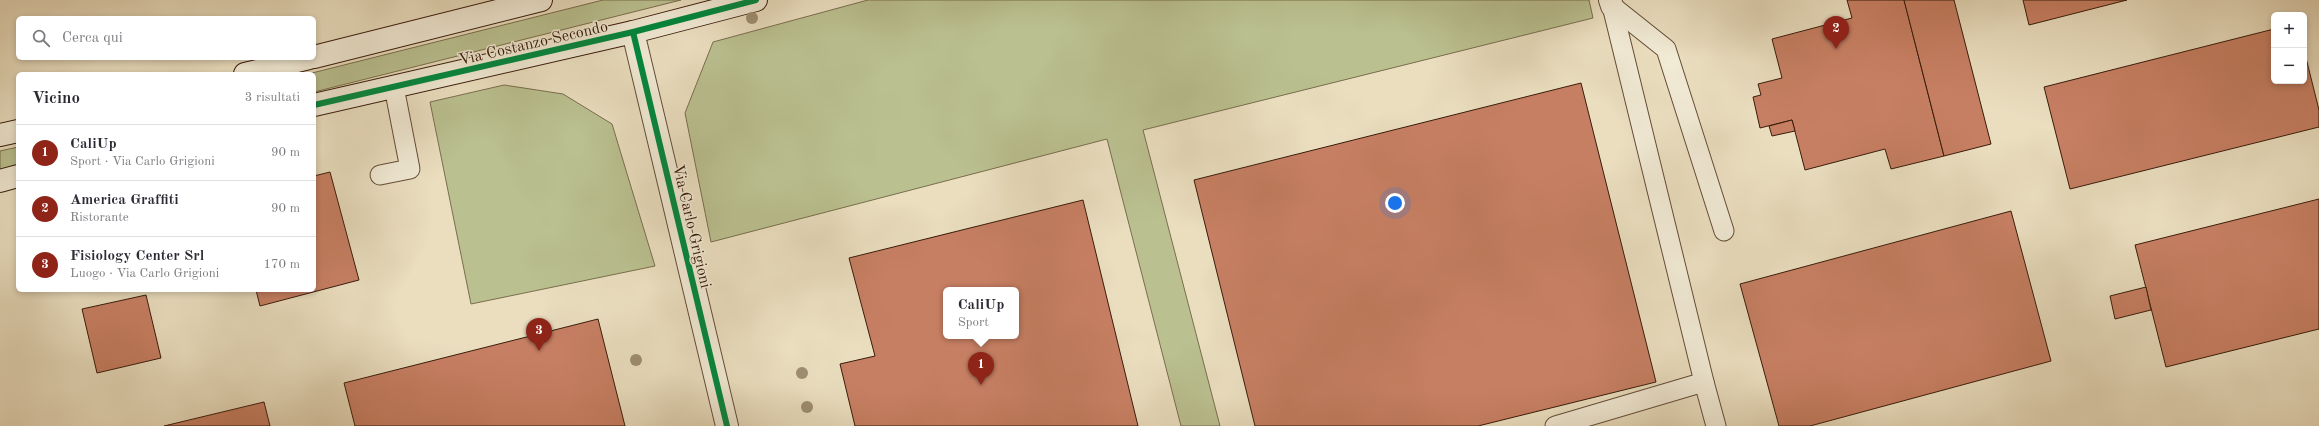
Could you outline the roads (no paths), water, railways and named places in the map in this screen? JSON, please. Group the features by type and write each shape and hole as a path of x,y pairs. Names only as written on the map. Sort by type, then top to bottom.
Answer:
{"street":[{"path":"316,56 541,0"},
{"name":"Via Costanzo Secondo","path":"316,105 633,32 756,0"},
{"name":"Via Carlo Grigioni","path":"633,32 727,426"},
{"path":"253,72 301,60"},
{"path":"0,135 16,131"},
{"path":"0,181 16,177"}],"lane":[{"path":"1611,3 1666,49 1724,231"},
{"path":"1611,3 1716,426"},
{"path":"380,175 410,169 394,87"},
{"path":"1555,426 1704,382"}],"place":[{"name":"America Graffiti","path":"1836,49"},
{"name":"Fisiology Center Srl","path":"539,351"},
{"name":"CaliUp","path":"981,385"}]}
